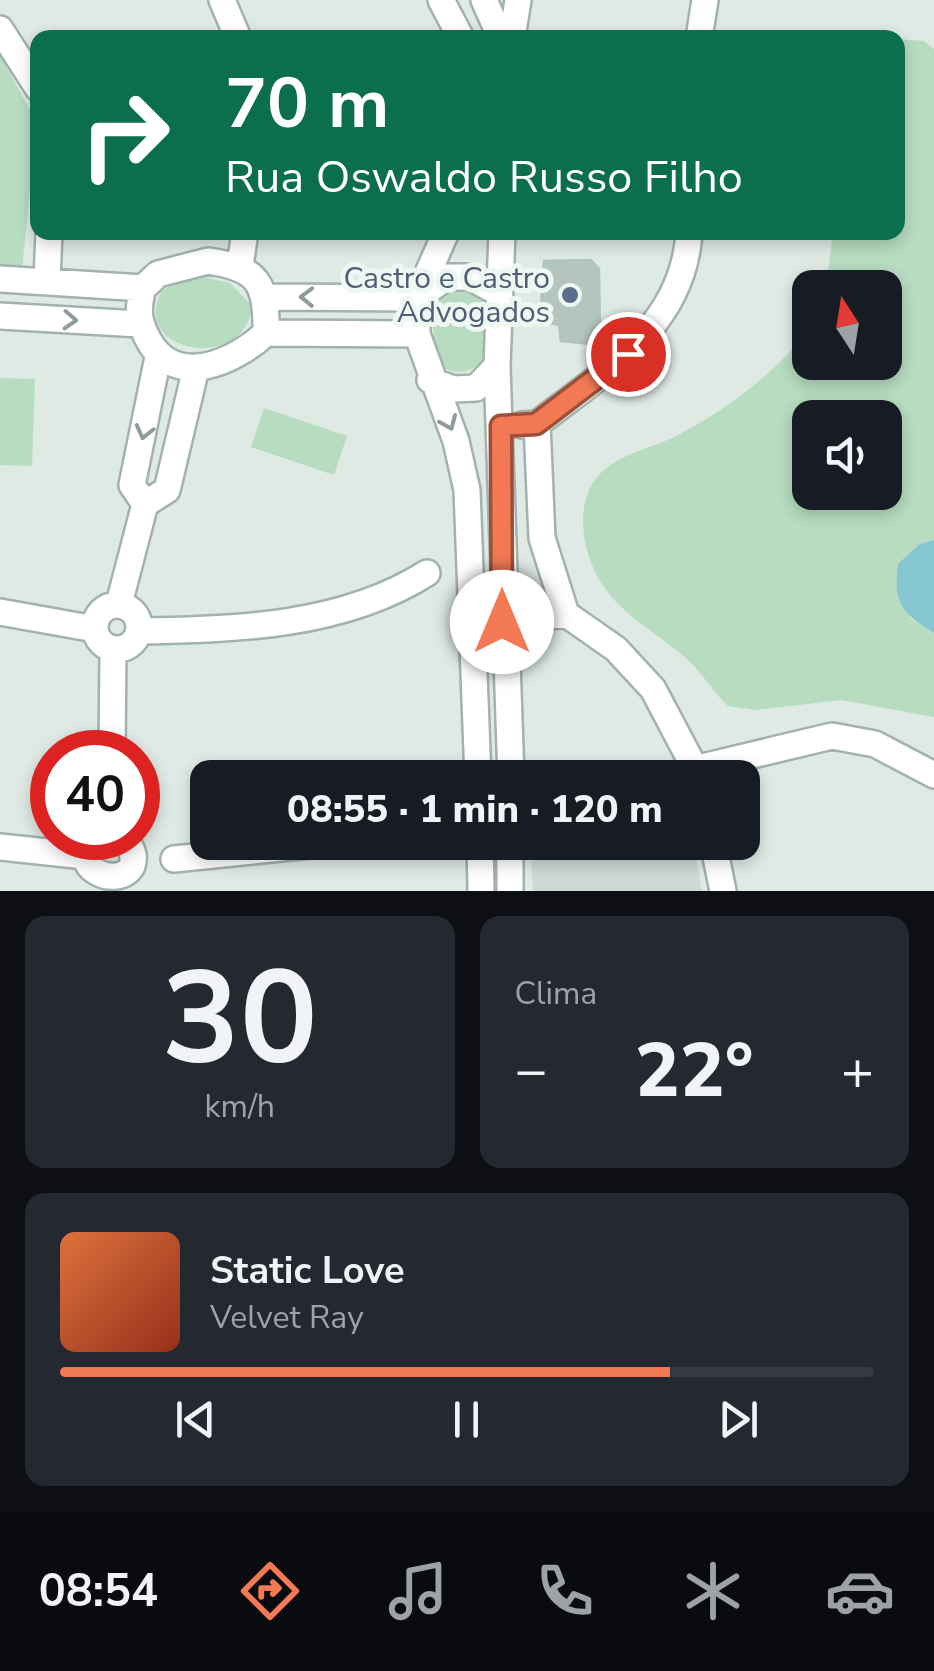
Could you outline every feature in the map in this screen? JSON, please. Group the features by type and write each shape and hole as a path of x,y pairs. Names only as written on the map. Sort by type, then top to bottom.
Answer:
{"street":[{"path":"222,0 235,30"},
{"path":"441,0 459,30"},
{"path":"484,0 497,30"},
{"path":"513,30 518,0"},
{"path":"700,30 705,0"},
{"path":"0,29 30,76"},
{"path":"47,281 50,240"},
{"path":"240,266 244,240"},
{"path":"442,240 417,298 417,334 430,380 456,442 467,490 477,760"},
{"path":"502,240 497,366 509,760"},
{"path":"501,426 536,424 628,354 654,327 682,281 688,240"},
{"path":"145,504 132,485 158,357 139,324 143,288 158,274 180,265 208,261 240,266 267,297 266,333"},
{"path":"267,297 417,298 447,277 470,278 499,293"},
{"path":"0,278 143,288"},
{"path":"0,316 139,324"},
{"path":"158,357 196,368 239,355 266,333 417,334"},
{"path":"430,380 453,389 476,388 497,366"},
{"path":"119,604 145,504 167,490 196,368"},
{"path":"154,390 186,398"},
{"path":"536,424 542,538 566,614 616,650 653,688 692,760"},
{"path":"140,631 222,630 314,616 365,602 427,573"},
{"path":"119,604 133,610 140,631 133,643 114,649 100,642 95,629 101,611 119,604"},
{"path":"0,612 95,629"},
{"path":"502,622 566,614"},
{"path":"112,730 114,649"},
{"path":"746,760 832,736 875,744 934,776"},
{"path":"0,847 30,845"},
{"path":"160,859 190,857"},
{"path":"95,860 95,877 119,860"},
{"path":"480,860 481,891"},
{"path":"510,860 510,891"},
{"path":"717,860 723,891"}],"shaded area":[{"path":"696,860 702,891 533,891 531,861"}],"green space":[{"path":"905,40 924,41 934,49 934,540 920,544 910,618 934,633 934,717 841,700 756,710 728,706 688,660 611,596 595,573 586,545 583,516 585,501 598,476 626,456 680,434 716,413 792,349 792,380 902,380 902,270 828,270 832,240 905,240"},
{"path":"0,55 30,110 30,191 22,269 0,267"},
{"path":"199,276 230,283 252,306 245,327 231,341 193,347 175,341 161,330 156,313 161,292 178,280"},
{"path":"464,288 484,303 484,360 474,368 458,372 441,366 433,320 442,294"},
{"path":"0,378 35,379 32,466 0,465"},
{"path":"264,408 347,436 334,475 251,447"}],"water":[{"path":"934,540 934,633 902,605 897,577 898,564 920,544"}],"building":[{"name":"Castro e Castro Advogados","path":"591,260 599,269 600,339 591,344 561,341 559,325 540,321 544,261"}],"place":[{"name":"Castro e Castro Advogados","path":"570,295"}],"route":[{"path":"502,622 501,426 536,424 628,354"}]}
